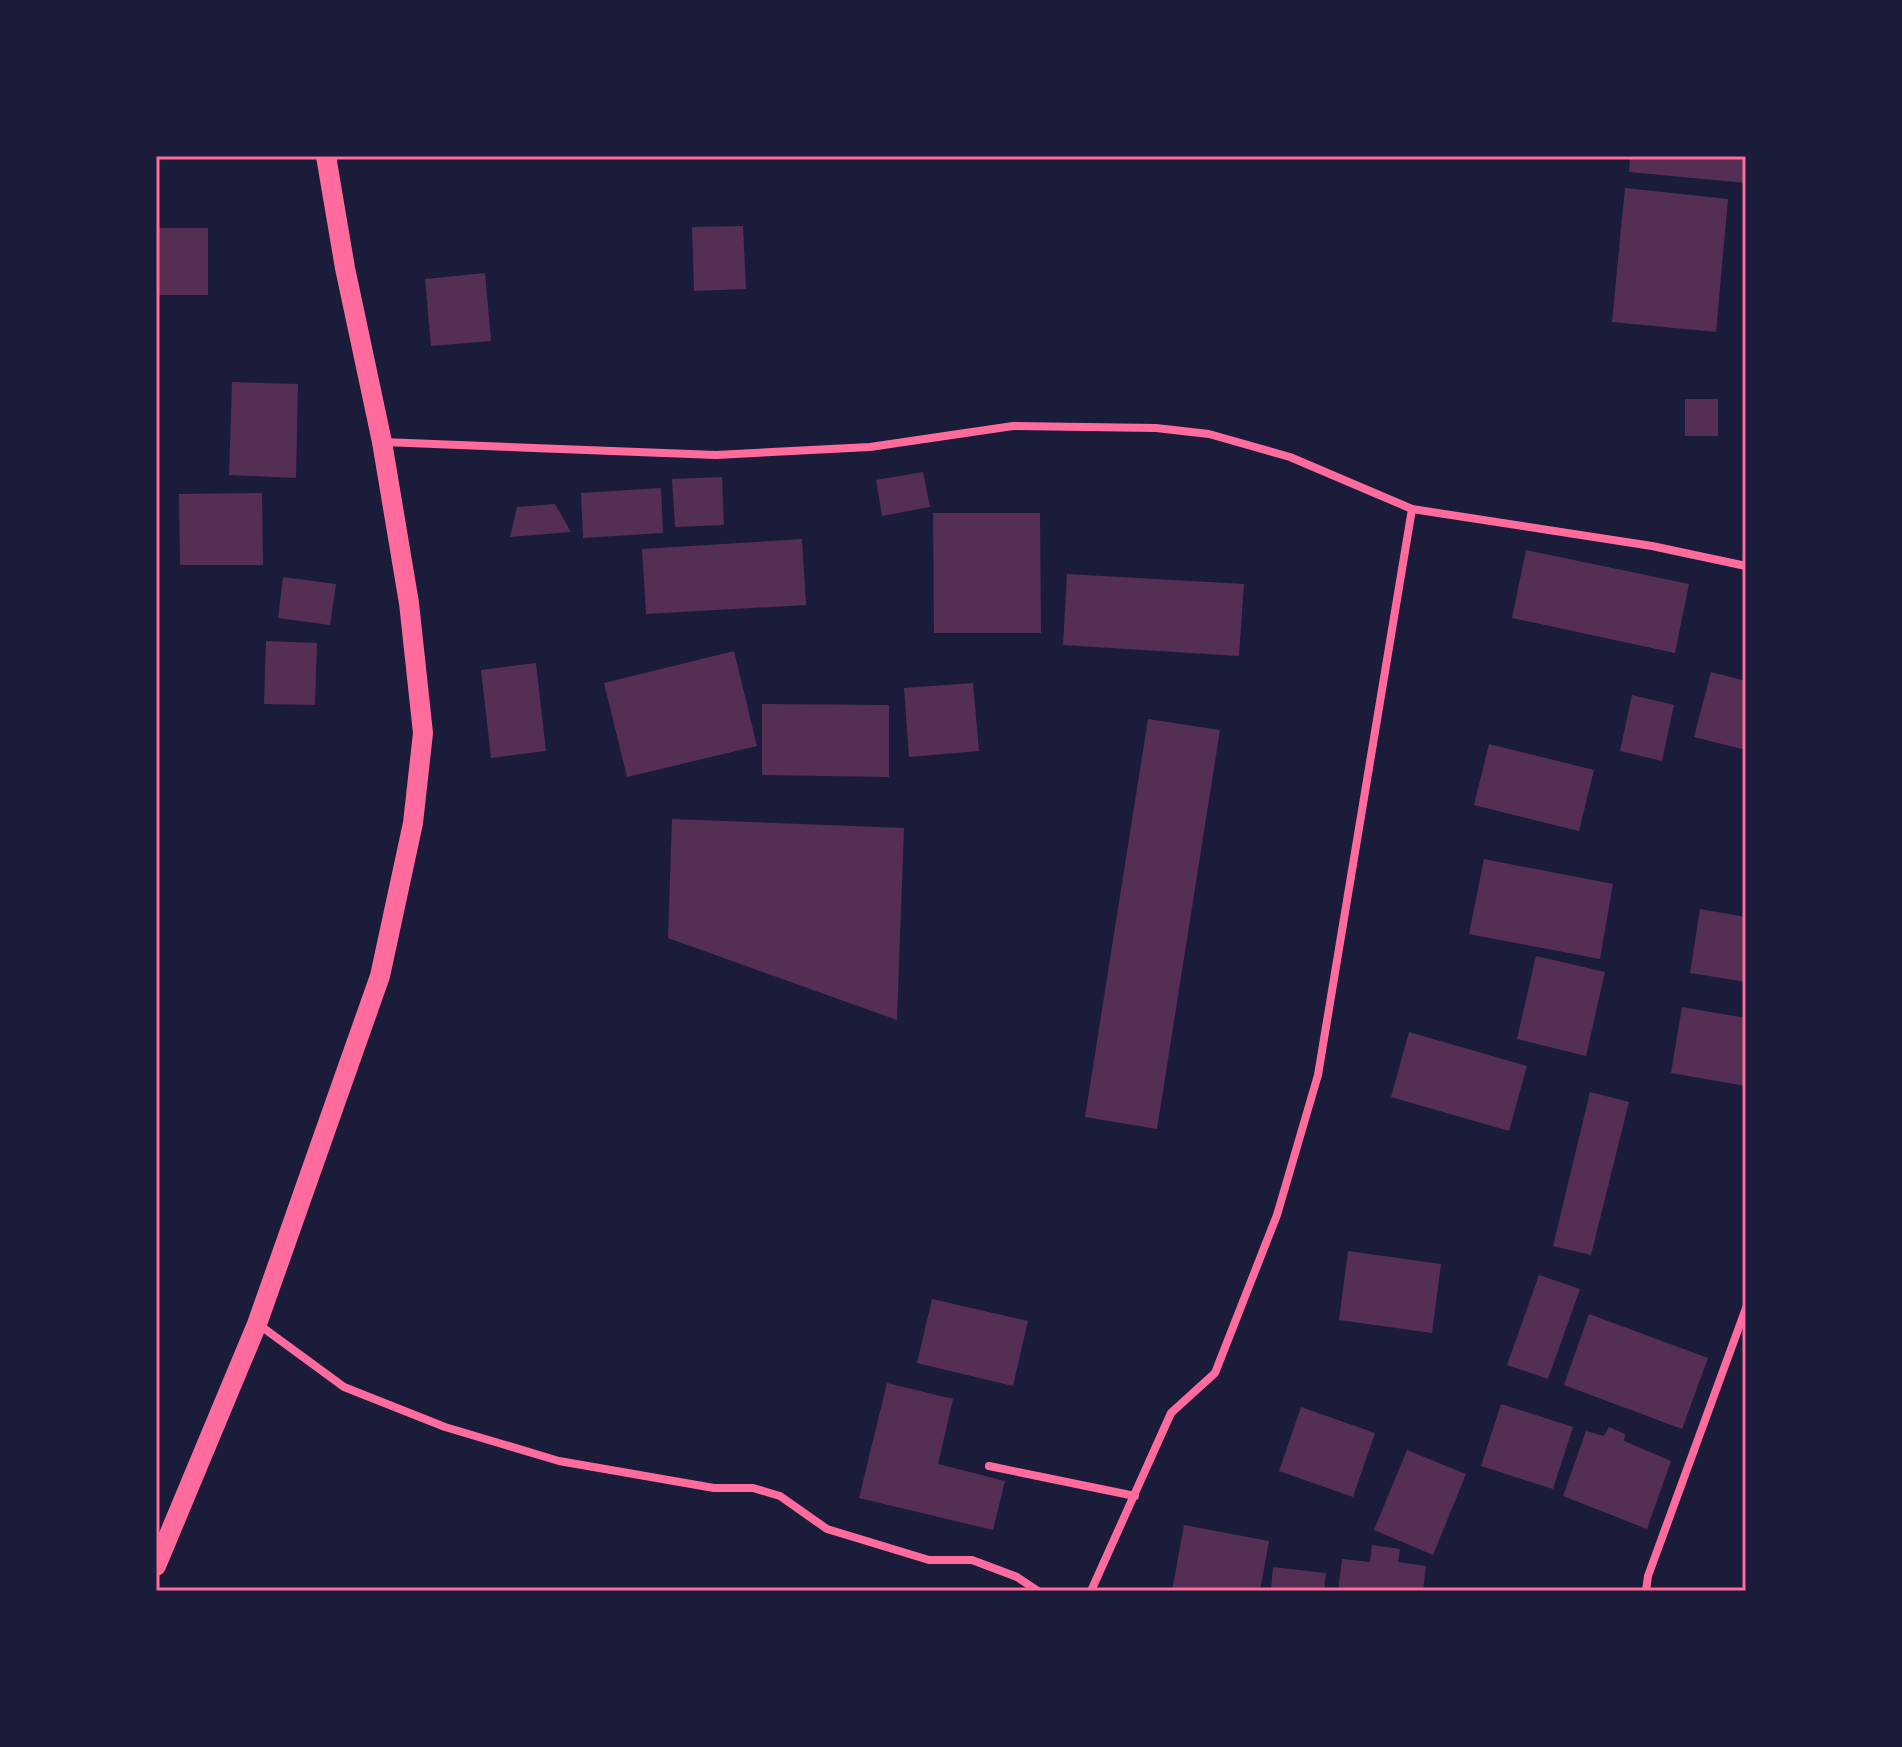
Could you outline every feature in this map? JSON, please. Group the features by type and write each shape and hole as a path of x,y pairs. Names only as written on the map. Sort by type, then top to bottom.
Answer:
{"main road":[{"path":"156,1566 257,1324 380,976 413,823 423,733 409,603 382,442 345,268 326,156"}],"street":[{"path":"382,442 716,455 870,447 1013,426 1156,428 1209,434 1290,457 1412,509 1652,546 1746,566"},
{"path":"1091,1591 1171,1413 1215,1373 1277,1215 1318,1075 1412,509"},
{"path":"1646,1591 1648,1576 1746,1308"},
{"path":"257,1324 344,1387 445,1427 559,1461 714,1488 753,1488 780,1496 827,1529 929,1560 972,1560 1017,1577 1038,1591"},
{"path":"989,1466 1135,1496"}],"building":[{"path":"1630,156 1746,156 1746,183 1629,172"},
{"path":"1625,188 1728,199 1716,332 1612,322"},
{"path":"743,226 746,289 694,291 692,227"},
{"path":"156,228 208,228 208,295 156,295"},
{"path":"485,273 491,341 431,346 425,279"},
{"path":"232,382 298,384 296,478 229,475"},
{"path":"1685,399 1718,399 1718,436 1685,436"},
{"path":"923,472 930,507 882,516 876,480"},
{"path":"722,477 724,525 675,527 672,479"},
{"path":"661,488 663,533 583,538 581,493"},
{"path":"262,493 263,565 180,565 179,494"},
{"path":"555,504 571,532 510,537 517,507"},
{"path":"933,513 1040,513 1041,633 934,633"},
{"path":"802,539 806,605 646,614 642,549"},
{"path":"1526,550 1689,584 1675,653 1512,618"},
{"path":"1067,574 1244,584 1239,656 1063,645"},
{"path":"283,577 336,584 330,625 278,618"},
{"path":"266,641 317,643 315,705 264,704"},
{"path":"734,651 757,746 627,777 604,683"},
{"path":"536,663 546,751 491,758 481,670"},
{"path":"1711,672 1746,681 1746,750 1694,737"},
{"path":"973,683 979,751 909,757 904,688"},
{"path":"1632,695 1674,705 1662,761 1620,751"},
{"path":"762,704 889,705 889,777 762,775"},
{"path":"1148,719 1220,730 1157,1129 1085,1117"},
{"path":"1489,744 1594,770 1579,831 1474,805"},
{"path":"672,819 904,828 897,1020 668,938"},
{"path":"1484,859 1613,884 1600,959 1469,934"},
{"path":"1700,909 1746,917 1746,982 1690,973"},
{"path":"1536,956 1605,972 1586,1056 1517,1039"},
{"path":"1682,1007 1746,1018 1746,1086 1671,1073"},
{"path":"1409,1032 1527,1066 1509,1131 1391,1097"},
{"path":"1590,1092 1629,1102 1591,1255 1553,1246"},
{"path":"1348,1251 1441,1264 1432,1333 1339,1320"},
{"path":"1539,1275 1580,1289 1548,1379 1507,1365"},
{"path":"932,1299 1028,1321 1013,1386 917,1363"},
{"path":"1589,1314 1708,1358 1682,1429 1564,1385"},
{"path":"887,1383 953,1399 938,1464 1005,1481 993,1530 859,1498"},
{"path":"1501,1404 1573,1427 1553,1489 1481,1466"},
{"path":"1301,1407 1375,1433 1353,1497 1279,1471"},
{"path":"1609,1427 1625,1434 1624,1441 1671,1461 1647,1529 1563,1496 1586,1431 1604,1436"},
{"path":"1407,1450 1466,1474 1433,1555 1374,1530"},
{"path":"1184,1525 1269,1541 1260,1591 1172,1591"},
{"path":"1372,1545 1400,1549 1398,1562 1426,1566 1423,1591 1338,1591 1342,1559 1370,1562"},
{"path":"1273,1567 1326,1573 1324,1591 1271,1591"}]}
